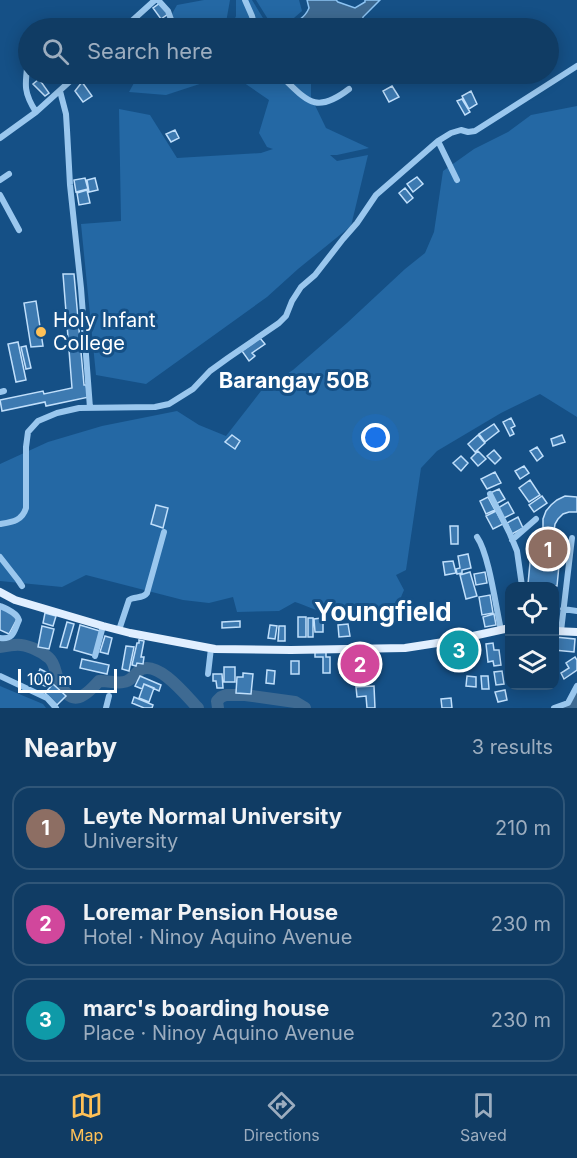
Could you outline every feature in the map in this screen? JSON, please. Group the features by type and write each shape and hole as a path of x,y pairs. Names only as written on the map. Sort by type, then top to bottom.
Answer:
{"main road":[{"path":"0,592 15,600 103,626 211,648 303,650 405,648 505,629"},
{"path":"559,631 577,632"}],"street":[{"path":"136,18 157,0 168,11 170,18"},
{"path":"245,0 252,18"},
{"path":"559,77 577,66"},
{"path":"25,84 28,100 36,112"},
{"path":"1,136 36,112 67,84"},
{"path":"290,84 306,99 321,104 336,99 350,89"},
{"path":"0,524 18,520 24,515 28,432 38,421 57,413 79,408 155,407 169,404 193,389 210,371 286,316 300,287 315,275 357,223 376,195 438,141 460,130 475,131 549,84"},
{"path":"60,91 68,130 70,185 90,408"},
{"path":"438,141 457,180"},
{"path":"0,180 9,174"},
{"path":"0,195 19,230"},
{"path":"490,494 517,551 521,582"},
{"path":"512,540 536,519"},
{"path":"119,630 129,600 142,597 147,592 164,532"},
{"path":"477,537 487,563 505,629"},
{"path":"559,627 572,538"},
{"path":"0,557 22,586"},
{"path":"12,612 15,600"},
{"path":"0,606 12,612 20,620 11,637 0,638"},
{"path":"563,609 577,611"},
{"path":"95,656 103,626"},
{"path":"207,674 211,648"},
{"path":"0,676 47,698 56,708"},
{"path":"554,708 568,703 577,686"},
{"path":"106,708 109,696"}],"shaded area":[{"path":"204,0 230,0 227,18 170,18 177,5"},
{"path":"236,0 252,0 263,18 235,18"},
{"path":"256,0 299,0 302,11 294,18 267,18"},
{"path":"307,0 336,0 355,8 365,0 380,0 363,18 302,18 309,8"},
{"path":"133,84 200,84 166,95 129,92"},
{"path":"246,84 311,84 311,97 326,128 369,148 330,155 337,161 368,155 351,226 267,297 146,384 96,375 81,224 121,221 119,109 150,115 177,158 261,153 273,149 267,147 259,133 269,100"},
{"path":"577,106 577,417 540,394 501,413 437,451 421,468 406,570 396,575 404,590 393,616 376,622 362,623 332,616 295,602 279,611 237,612 233,597 209,603 183,600 86,575 62,587 0,581 0,464 48,442 102,426 177,411 199,425 226,436 261,391 293,370 425,253 434,232 443,171 474,149 508,132 531,115"},
{"path":"0,686 43,704 46,708 0,708"}],"building":[{"path":"160,3 168,14 160,18 153,8"},
{"path":"33,84 43,84 49,93 45,96"},
{"path":"80,84 83,84 92,96 83,102 75,91"},
{"path":"392,86 399,97 389,102 383,91"},
{"path":"471,91 477,104 469,109 462,96"},
{"path":"462,99 470,112 465,115 457,101"},
{"path":"175,130 179,138 171,142 166,134"},
{"path":"417,177 423,184 413,192 407,184"},
{"path":"85,178 88,189 76,192 74,180"},
{"path":"95,178 98,190 89,192 87,180"},
{"path":"405,188 413,198 407,203 399,193"},
{"path":"87,190 90,203 79,205 77,193"},
{"path":"63,274 74,274 84,385 86,385 89,397 46,406 45,402 2,411 0,400 43,391 44,394 72,388"},
{"path":"36,301 43,346 31,347 24,303"},
{"path":"260,338 265,344 252,353 255,356 249,361 242,351"},
{"path":"18,342 26,380 16,382 8,344"},
{"path":"26,346 31,368 26,369 21,347"},
{"path":"231,373 234,382 224,386 220,377"},
{"path":"511,418 515,426 511,428 514,434 510,436 503,422"},
{"path":"494,424 499,431 485,442 479,434"},
{"path":"232,435 240,441 235,449 225,442"},
{"path":"478,435 485,443 475,452 468,444"},
{"path":"562,435 565,442 553,446 551,439"},
{"path":"537,447 543,456 537,461 530,451"},
{"path":"494,450 501,458 495,464 487,456"},
{"path":"478,451 486,459 478,466 471,458"},
{"path":"461,456 468,463 461,471 453,463"},
{"path":"524,466 529,473 520,479 515,471"},
{"path":"495,472 501,483 487,489 481,479"},
{"path":"530,480 540,495 529,502 519,488"},
{"path":"499,489 505,499 496,504 490,493"},
{"path":"542,496 547,503 534,512 529,505"},
{"path":"565,496 577,497 577,512 563,514 558,519 555,524 555,538 539,541 538,533 543,533 543,519 546,511 557,500"},
{"path":"488,497 495,510 486,514 480,501"},
{"path":"508,502 514,513 504,518 498,508"},
{"path":"156,505 168,508 163,528 151,524"},
{"path":"496,511 503,524 493,529 486,516"},
{"path":"518,517 523,528 512,534 507,523"},
{"path":"450,526 458,526 458,544 451,544"},
{"path":"532,542 561,545 557,582 528,582"},
{"path":"468,554 471,568 457,574 456,569 460,568 458,556"},
{"path":"453,561 456,573 445,575 443,562"},
{"path":"470,572 477,596 466,599 460,575"},
{"path":"485,572 487,583 476,585 474,574"},
{"path":"490,595 493,613 482,615 479,597"},
{"path":"0,607 18,617 9,634 0,630"},
{"path":"45,613 56,616 53,626 43,623"},
{"path":"494,614 496,625 485,627 483,617"},
{"path":"298,617 306,617 306,637 298,637"},
{"path":"308,618 313,618 313,637 308,637"},
{"path":"321,618 323,632 315,632 314,619"},
{"path":"240,621 240,627 222,628 222,622"},
{"path":"67,622 74,624 67,648 60,647"},
{"path":"348,624 350,636 339,637 338,625"},
{"path":"80,625 100,631 95,656 74,650"},
{"path":"270,625 277,626 275,639 268,638"},
{"path":"42,626 54,629 49,649 38,647"},
{"path":"279,626 285,626 285,641 278,641"},
{"path":"105,636 112,638 108,654 100,652"},
{"path":"559,637 575,639 574,652 559,650"},
{"path":"139,640 144,641 141,657 144,657 143,664 137,663 136,666 132,665"},
{"path":"493,643 494,650 499,650 501,665 494,666 493,661 488,662 486,644"},
{"path":"126,646 134,647 129,671 122,669"},
{"path":"315,652 326,652 326,657 330,657 330,673 323,673 323,657 315,657"},
{"path":"575,657 577,670 564,679 561,673 569,668 566,663"},
{"path":"82,659 109,665 107,674 80,668"},
{"path":"364,659 367,684 356,685 353,660"},
{"path":"291,661 299,661 299,674 291,674"},
{"path":"340,662 351,662 352,674 340,673"},
{"path":"224,667 235,667 235,682 224,682"},
{"path":"40,669 50,674 45,686 35,682"},
{"path":"267,670 275,671 274,684 266,683"},
{"path":"502,671 504,684 496,685 494,672"},
{"path":"243,673 253,674 251,694 236,693 237,677 243,677"},
{"path":"213,674 222,674 223,688 217,688 216,681 213,681"},
{"path":"140,676 161,685 159,691 144,684 142,689 135,686"},
{"path":"467,676 476,677 476,687 466,686"},
{"path":"481,676 488,676 489,689 482,689"},
{"path":"53,684 66,696 57,705 45,693"},
{"path":"144,684 154,688 149,702 139,698"},
{"path":"374,686 375,708 367,708 366,696 357,697 356,687"},
{"path":"505,690 507,700 498,702 495,692"},
{"path":"134,697 153,705 152,708 144,708 132,703"},
{"path":"451,698 452,708 442,708 441,699"}],"waterway":[{"path":"0,647 23,645 46,655 53,662 63,688 72,697 82,696 99,681 124,682 140,670 149,668 165,675 198,708"},
{"path":"218,708 217,701 226,695 245,695 295,702 305,708"},
{"path":"565,708 575,703 577,698"}],"place":[{"name":"Holy Infant College","path":"41,332"},
{"name":"Leyte Normal University","path":"548,549"},
{"name":"marc's boarding house","path":"459,650"},
{"name":"Loremar Pension House","path":"360,664"}],"district":[{"name":"Barangay 50B","path":"294,380"},
{"name":"Youngfield","path":"383,611"}]}
